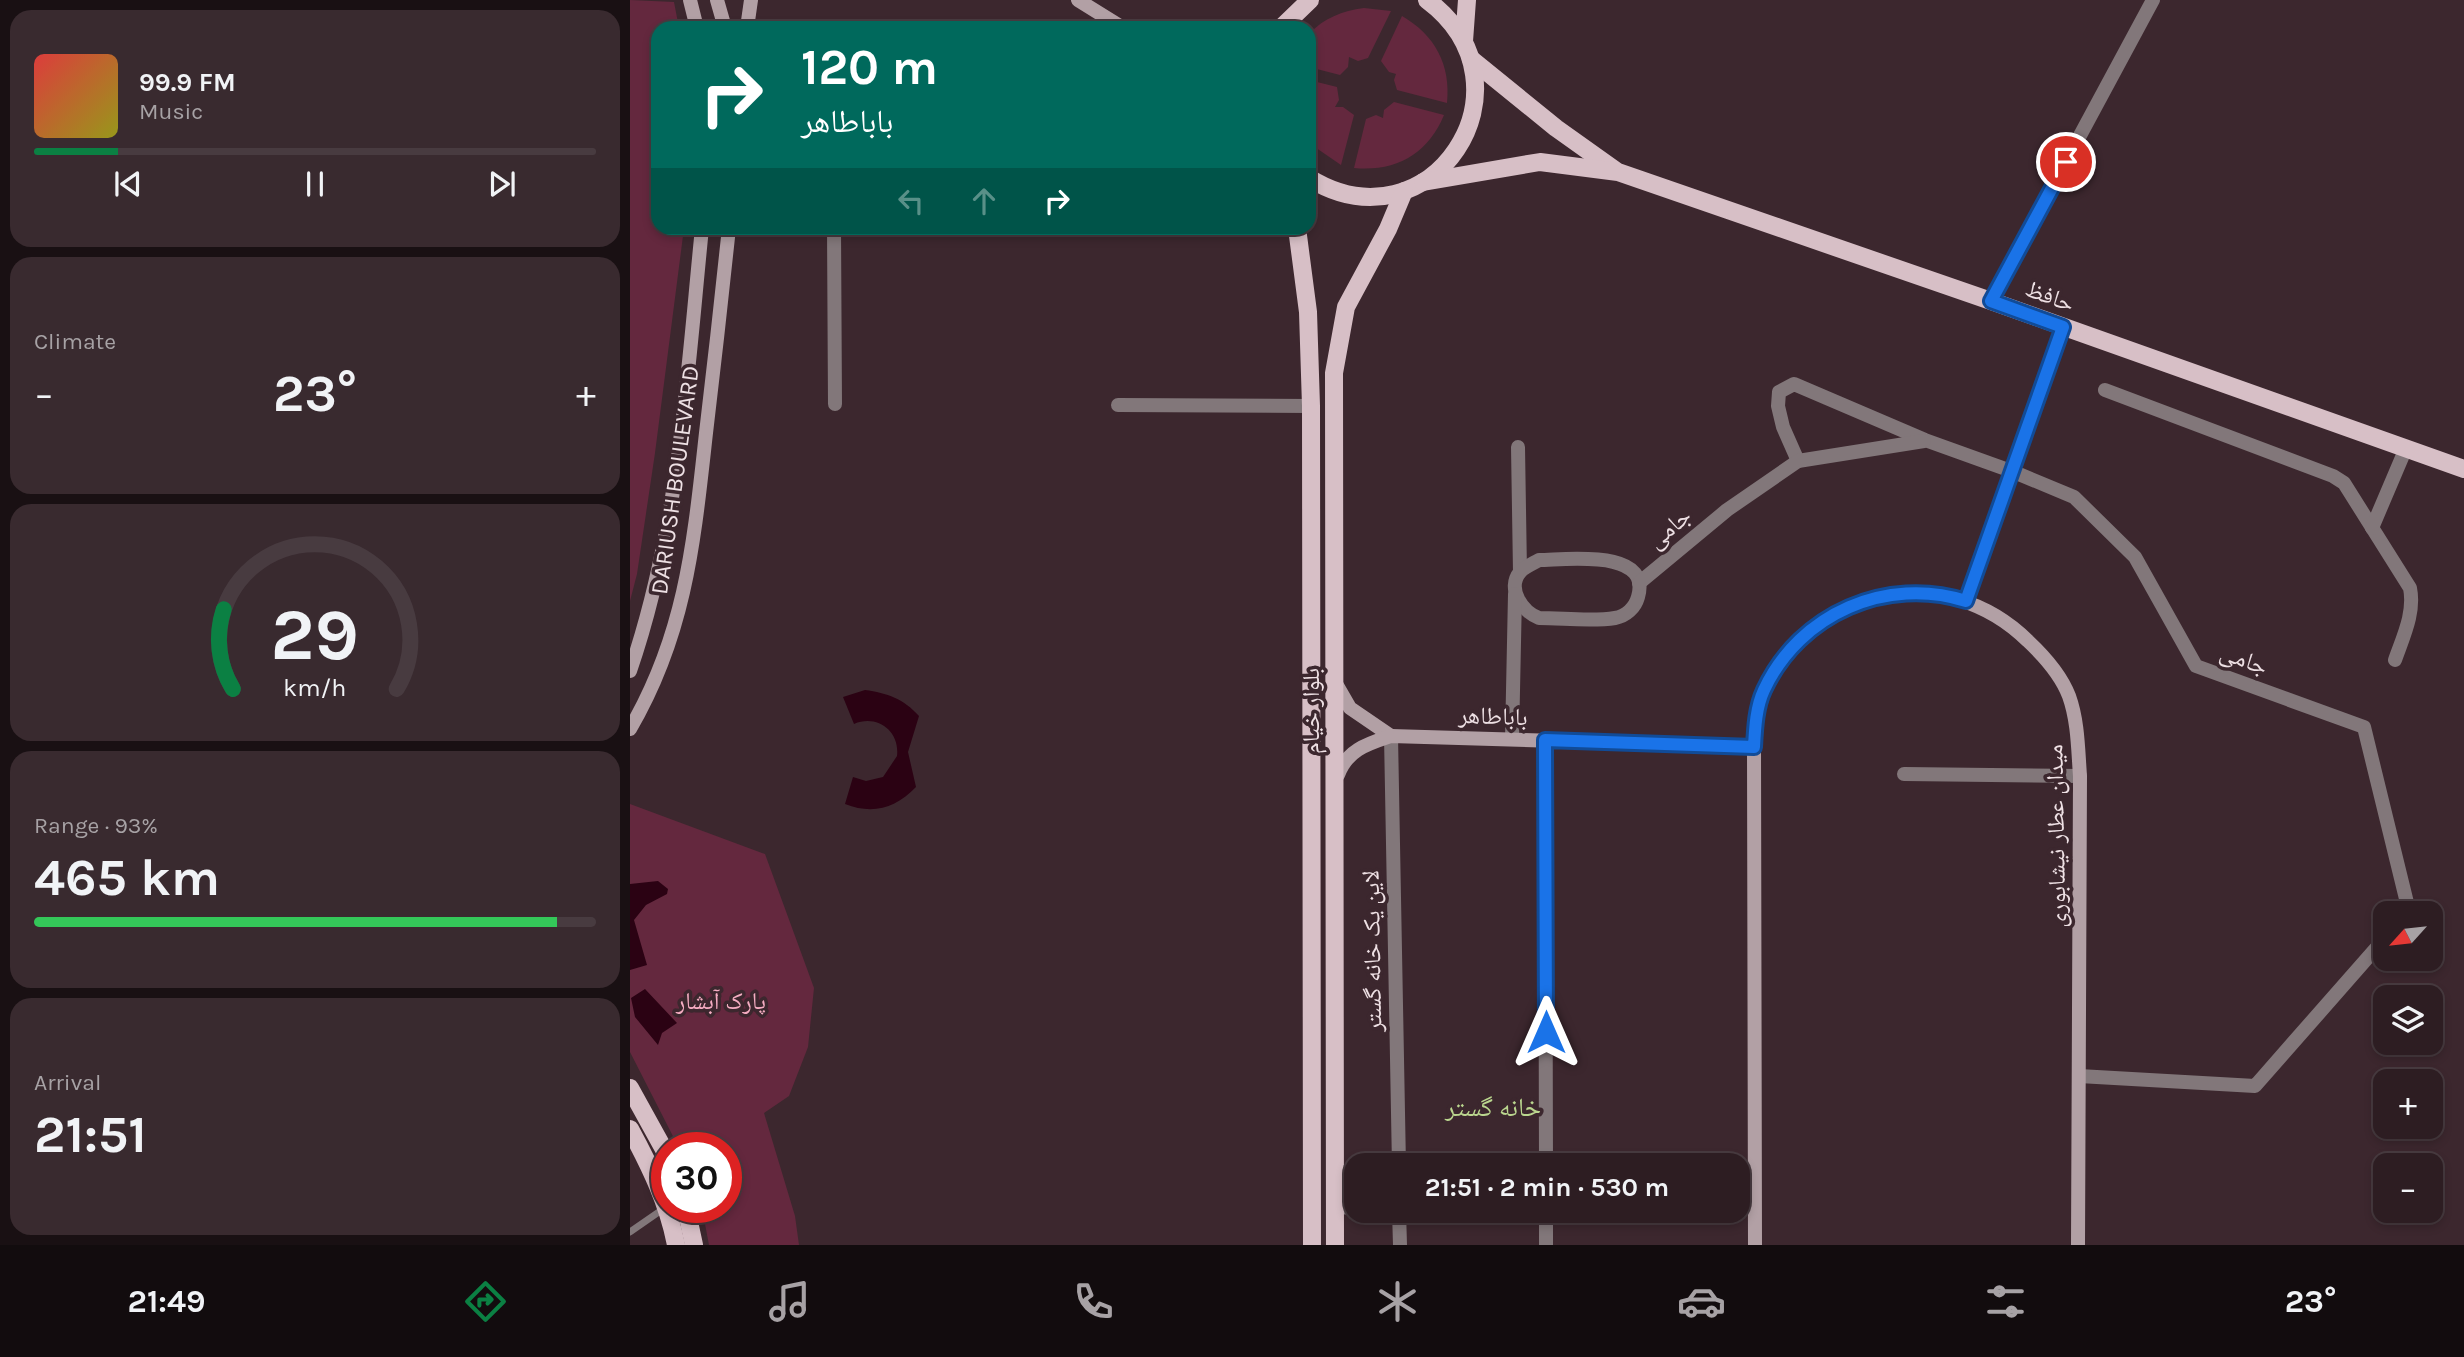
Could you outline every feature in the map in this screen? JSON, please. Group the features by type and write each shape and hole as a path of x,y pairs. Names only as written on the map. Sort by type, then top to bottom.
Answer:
{"main road":[{"path":"1288,21 1310,0"},
{"path":"1423,183 1440,170 1465,136 1476,97 1471,59 1464,41 1441,10 1427,0"},
{"path":"1464,41 1467,0"},
{"path":"1471,59 1556,128 1618,172"},
{"path":"1316,181 1342,194 1363,197 1540,162 1618,172"},
{"name":"حافظ","path":"1618,172 2464,469"},
{"name":"بلوار خیام","path":"1335,1245 1334,373 1346,307 1388,229 1404,191"},
{"name":"بلوار خیام","path":"1298,235 1308,312 1311,406 1311,1245"},
{"path":"630,1088 654,1132"},
{"path":"630,1129 651,1168"},
{"path":"670,1223 676,1245"},
{"path":"689,1223 694,1245"}],"street":[{"path":"690,0 695,21"},
{"path":"717,0 724,21"},
{"path":"748,21 751,0"},
{"path":"1078,0 1112,21"},
{"path":"1991,301 2153,0"},
{"name":"DARIUSH BOULEVARD","path":"630,671 647,623 662,558 678,447 701,235"},
{"name":"DARIUSH BOULEVARD","path":"630,729 647,700 675,630 691,564 728,235"},
{"path":"834,235 835,404"},
{"path":"1966,601 2014,472 2063,327"},
{"name":"جامی","path":"1798,461 1778,406 1779,392 1794,384 1925,440 2074,497 2136,557 2196,666 2364,727 2407,901"},
{"path":"2105,390 2333,476 2344,483 2410,588 2413,602 2395,660"},
{"path":"1118,405 1311,406"},
{"name":"جامی","path":"1639,583 1727,510 1798,461 1925,440"},
{"path":"1512,739 1515,594 1520,572 1518,447"},
{"path":"2372,528 2406,449"},
{"name":"جامی","path":"1515,594 1528,613 1539,618 1615,618 1634,606 1639,583 1634,572 1615,560 1539,560 1520,572"},
{"name":"میدان عطار نیشابوری","path":"1755,1245 1756,717 1764,691 1797,645 1828,619 1868,598 1924,591 1966,601 2006,621 2050,664 2069,696 2076,727 2081,776 2077,1245"},
{"path":"1335,682 1350,708 1391,736"},
{"name":"باباطاهر","path":"1336,780 1343,760 1360,747 1391,736 1754,747"},
{"name":"لاین یک خانه گستر","path":"1391,736 1399,1153"},
{"path":"1545,740 1546,1153"},
{"path":"1904,774 2081,776"},
{"path":"2079,1076 2255,1086 2373,953"},
{"path":"1335,1207 1344,1207"},
{"path":"1399,1223 1400,1245"},
{"path":"1546,1223 1546,1245"}],"lane":[{"path":"630,1232 651,1217"}],"green space":[{"path":"630,0 674,2 678,21 651,21 651,235 683,235 655,453 637,574 630,601"},
{"path":"1364,8 1391,11 1368,58 1358,61 1349,57 1348,67 1340,75 1316,69 1316,28 1334,16"},
{"path":"1402,16 1424,32 1438,52 1446,76 1447,103 1397,90 1394,80 1396,74 1389,72 1381,61"},
{"path":"1316,82 1337,87 1339,100 1335,107 1343,107 1354,115 1341,165 1316,148"},
{"path":"1394,102 1444,115 1429,140 1409,158 1384,167 1354,168 1366,119 1376,115 1383,118 1384,110"},
{"name":"پارک آبشار","path":"630,804 765,854 814,988 808,1047 789,1096 764,1113 795,1216 799,1245 709,1245 705,1223 742,1223 742,1132 671,1132 630,1052"}],"shaded area":[{"path":"865,690 895,698 919,716 908,752 916,787 884,808 865,809 845,804 853,777 866,781 883,777 897,756 895,739 885,727 871,721 854,724 843,697"},
{"path":"658,881 668,889 667,894 646,905 634,920 647,965 630,970 630,884"},
{"path":"645,989 677,1023 662,1033 658,1045 635,1017 631,998"}],"district":[{"name":"خانه گستر","path":"1493,1107"}],"route":[{"path":"1546,1032 1545,740 1754,747 1756,717 1764,691 1779,666 1797,645 1828,619 1868,598 1903,592 1924,591 1966,601 2014,472 2063,327 1991,301 2066,162"}]}
